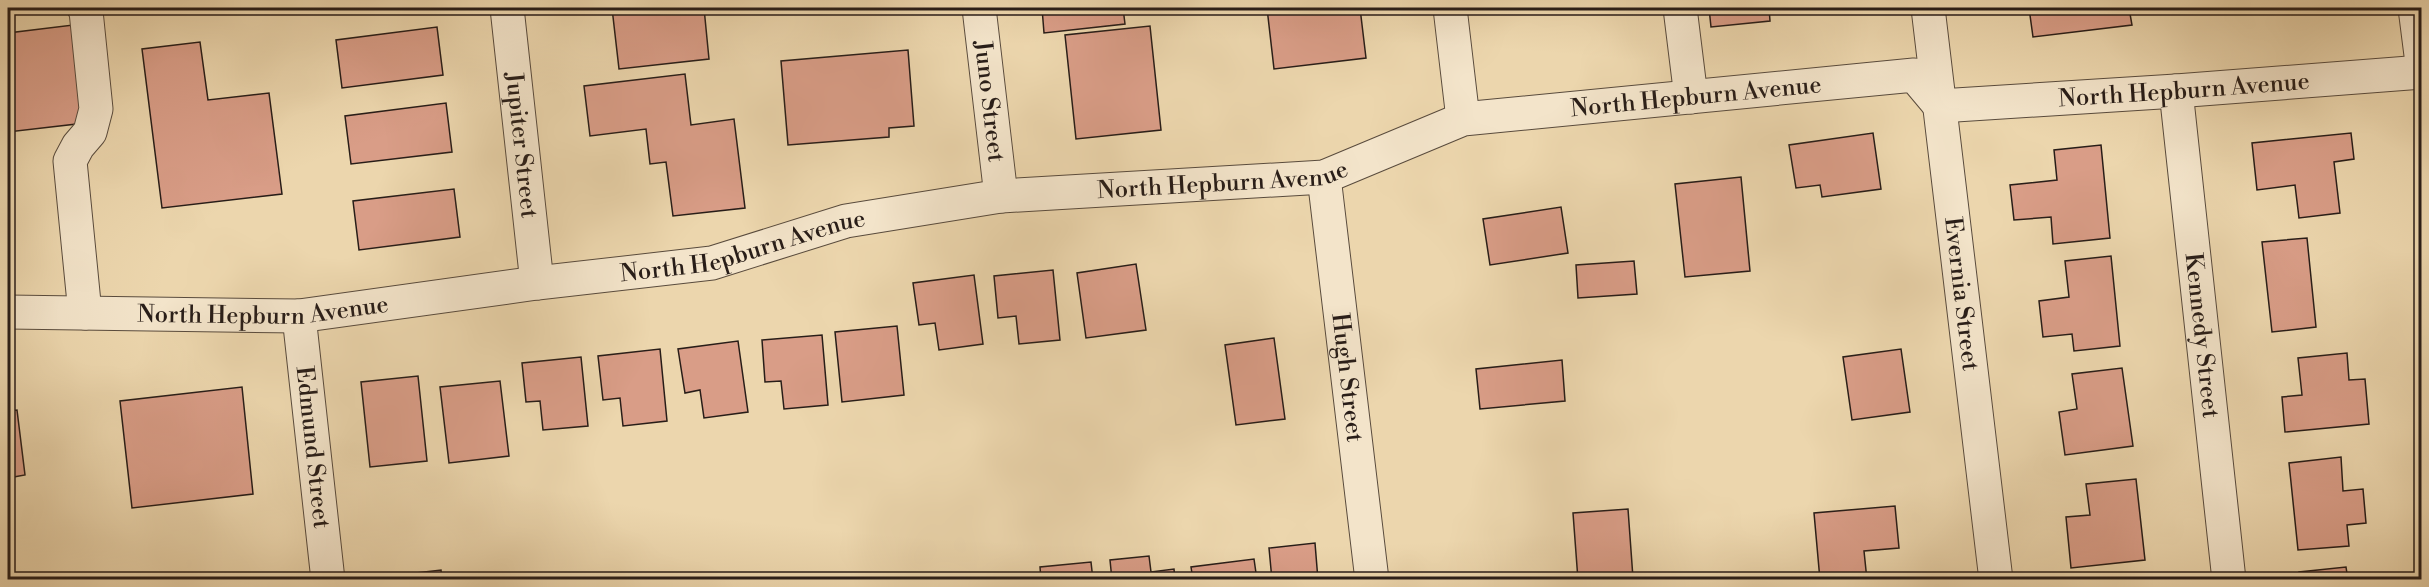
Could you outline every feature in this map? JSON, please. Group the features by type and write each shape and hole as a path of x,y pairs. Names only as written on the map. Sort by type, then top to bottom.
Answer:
{"street":[{"path":"84,8 96,109 90,132 78,146 70,161 85,313"},
{"name":"Jupiter Street","path":"507,8 537,283"},
{"name":"Juno Street","path":"979,8 1001,196"},
{"path":"1449,8 1463,119"},
{"path":"1680,8 1691,97"},
{"name":"Evernia Street","path":"1929,8 1996,579"},
{"path":"2415,8 2421,63"},
{"name":"North Hepburn Avenue","path":"8,312 299,316 537,283 712,264 846,220 1001,196 1324,177 1463,119 1914,75 1940,106 2421,72"},
{"name":"Kennedy Street","path":"2176,91 2229,579"},
{"name":"Hugh Street","path":"1324,177 1372,579"},
{"name":"Edmund Street","path":"299,316 328,579"}],"building":[{"path":"612,8 704,8 709,59 619,69"},
{"path":"1042,8 1123,8 1125,24 1044,33"},
{"path":"1267,8 1360,8 1366,58 1274,69"},
{"path":"1709,8 1769,8 1770,21 1711,27"},
{"path":"2029,8 2129,8 2132,25 2033,37"},
{"path":"2207,8 2251,8 2208,13"},
{"path":"73,25 85,123 8,132 8,33"},
{"path":"1150,26 1161,130 1076,139 1065,35"},
{"path":"437,27 443,75 342,88 336,40"},
{"path":"200,42 208,100 269,93 282,194 162,208 142,49"},
{"path":"908,50 914,126 889,128 889,137 788,145 781,61"},
{"path":"685,74 691,125 734,119 745,208 673,216 666,162 650,164 646,129 590,136 584,86"},
{"path":"446,103 452,152 351,164 345,116"},
{"path":"1873,133 1881,189 1822,197 1820,185 1796,188 1789,145"},
{"path":"2351,133 2354,159 2334,162 2340,213 2299,218 2295,185 2257,190 2252,143"},
{"path":"2101,145 2110,238 2053,244 2051,217 2014,220 2010,185 2057,180 2054,150"},
{"path":"1741,177 1750,271 1685,277 1675,184"},
{"path":"454,189 460,237 359,250 353,201"},
{"path":"1561,207 1568,253 1490,265 1483,219"},
{"path":"2307,238 2316,327 2272,332 2262,242"},
{"path":"2111,256 2120,346 2074,351 2072,334 2043,337 2039,301 2069,297 2065,261"},
{"path":"1634,261 1637,294 1578,298 1576,265"},
{"path":"1136,264 1146,330 1086,338 1077,273"},
{"path":"1053,270 1060,340 1019,344 1016,316 998,318 994,276"},
{"path":"974,275 983,344 939,350 935,323 919,325 913,283"},
{"path":"897,326 904,395 842,402 835,332"},
{"path":"822,335 828,405 784,409 781,381 765,382 762,340"},
{"path":"1274,338 1285,419 1236,425 1225,345"},
{"path":"738,341 748,412 704,418 700,390 685,393 678,349"},
{"path":"660,349 667,421 623,426 620,398 603,400 598,356"},
{"path":"1901,349 1910,412 1852,420 1843,357"},
{"path":"2347,353 2349,380 2365,379 2369,424 2285,432 2282,397 2302,395 2298,358"},
{"path":"581,357 588,426 543,430 540,401 526,402 522,363"},
{"path":"1562,360 1565,401 1480,409 1476,369"},
{"path":"2122,368 2133,446 2065,455 2059,412 2077,409 2072,374"},
{"path":"418,376 427,461 370,467 361,382"},
{"path":"500,381 509,456 449,463 440,387"},
{"path":"242,387 253,494 132,508 120,401"},
{"path":"17,410 25,475 8,478 8,411"},
{"path":"2341,457 2343,491 2363,489 2366,523 2347,525 2349,546 2298,550 2289,463"},
{"path":"2136,479 2145,560 2071,568 2066,517 2090,515 2086,484"},
{"path":"1895,506 1899,548 1864,551 1867,580 1820,580 1814,513"},
{"path":"1628,509 1633,578 1654,577 1654,580 1578,580 1573,513"},
{"path":"1315,543 1318,580 1272,580 1269,548"},
{"path":"1149,556 1151,572 1174,569 1175,580 1112,580 1110,560"},
{"path":"1254,559 1257,580 1193,580 1191,567"},
{"path":"1091,562 1093,580 1041,580 1040,567"},
{"path":"2346,567 2348,580 2299,580 2299,572"},
{"path":"441,570 442,580 390,580 390,576"}]}
